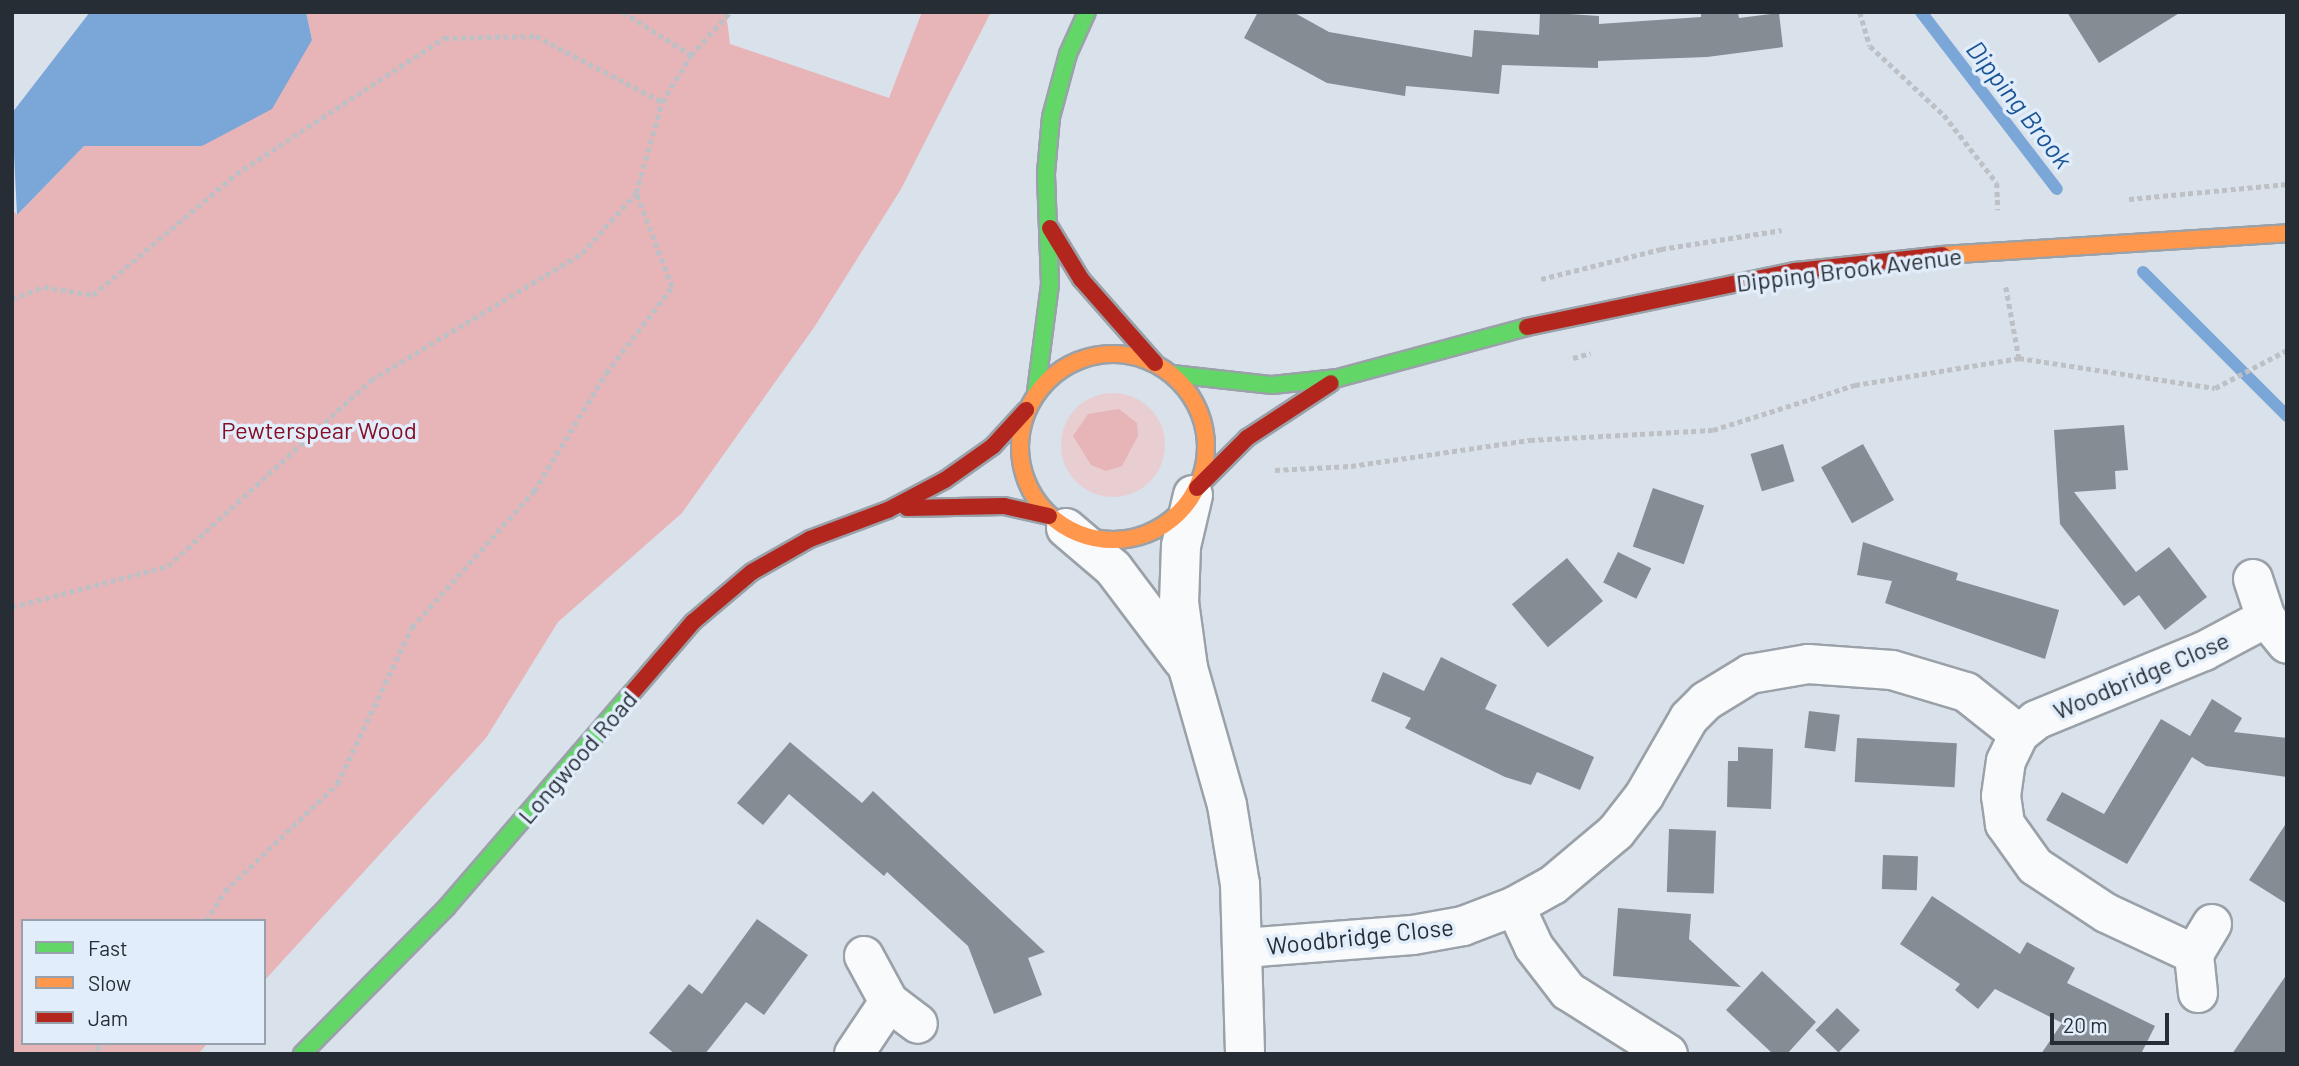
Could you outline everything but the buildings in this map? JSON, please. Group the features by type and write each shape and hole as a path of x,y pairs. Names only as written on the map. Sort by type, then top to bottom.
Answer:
{"street":[{"path":"1087,12 1051,117 1046,346 1036,392 1026,410 1021,467 1031,494 1058,522 1121,577 1188,668"},
{"path":"1049,226 1081,279 1155,363 1172,374 1187,390 1203,424 1207,442 1180,575 1188,668 1227,806 1244,948 1245,1054"},
{"name":"Dipping Brook Avenue","path":"1172,374 1272,385 1338,378 1563,317 1795,271 2002,249 2287,233"},
{"path":"1036,392 1074,361 1101,353 1155,363"},
{"name":"Dipping Brook Avenue","path":"1195,492 1247,438 1338,378"},
{"name":"Longwood Road","path":"302,1054 446,908 693,622 752,572 810,539 888,510 993,446 1026,410"},
{"path":"1058,522 1118,541 1150,533 1177,515 1195,492"},
{"name":"Longwood Road","path":"888,510 949,503 1004,506 1058,522"},
{"name":"Woodbridge Close","path":"1244,948 1413,935 1463,926 1515,906 1553,885 1616,832 1644,796 1689,719 1706,701 1750,674 1808,664 1892,670 1966,692 2019,734 2056,709 2276,631 2253,579"},
{"path":"2019,734 2006,761 2001,796 2017,847 2060,885 2106,913 2203,939 2198,993"},
{"path":"1515,906 1534,947 1568,991 1668,1054"},
{"path":"854,1054 903,1013 864,956"}],"path":[{"path":"624,12 691,55"},
{"path":"12,607 168,566 371,380 582,253 636,192 662,102 691,55 730,12"},
{"path":"1860,12 1870,46 1944,116 1997,183 1999,221"},
{"path":"12,299 44,287 93,295 236,174 444,38 536,36 662,102"},
{"path":"207,919 225,891 337,784 412,627 534,491 606,373 672,287 636,192"},
{"path":"2005,280 2019,358"},
{"path":"1275,470 1351,466 1530,440 1713,430 1855,385 2019,358 2194,388 2227,386 2262,360 2287,350"}],"shaded area":[{"path":"1113,393 1133,397 1150,408 1161,425 1165,445 1161,465 1150,482 1133,493 1113,497 1093,493 1076,482 1065,465 1061,445 1065,425 1076,408 1093,397"}],"green space":[{"name":"Pewterspear Wood","path":"306,12 726,12 730,44 889,98 922,12 991,12 901,189 815,326 682,513 558,622 486,738 266,979 266,919 21,919 21,1045 206,1045 198,1054 12,1054 12,209 17,215 84,146 202,146 312,40"},
{"path":"1119,409 1137,423 1138,436 1122,466 1106,471 1091,465 1073,436 1088,414"}],"water":[{"path":"90,12 306,12 312,40 272,109 202,146 84,146 17,215 12,113"}],"waterway":[{"name":"Dipping Brook","path":"1921,12 2057,189"},
{"name":"Dipping Brook","path":"2143,272 2287,416"}],"traffic: fast":[{"path":"1036,392 1050,284 1046,173 1051,117 1068,54 1087,12"},
{"path":"1172,374 1272,385 1338,378 1527,327"},
{"path":"302,1054 446,908 631,694"}],"traffic: slow":[{"path":"1942,255 2287,233"},
{"path":"1113,354 1131,355 1149,361 1165,369 1179,381 1191,395 1199,411 1205,429 1206,447 1205,465 1199,483 1191,499 1179,513 1165,525 1149,533 1131,539 1113,540 1095,539 1077,533 1061,525 1047,513 1035,499 1027,483 1021,465 1020,447 1021,429 1027,411 1035,395 1047,381 1061,369 1077,361 1095,355 1113,354"}],"traffic: jam":[{"path":"1050,228 1081,279 1155,363"},
{"path":"1527,327 1795,271 1942,255"},
{"path":"1197,488 1247,438 1331,383"},
{"path":"631,694 693,622 752,572 810,539 888,510 945,480 993,446 1026,410"},
{"path":"907,508 1004,506 1049,516"}]}
